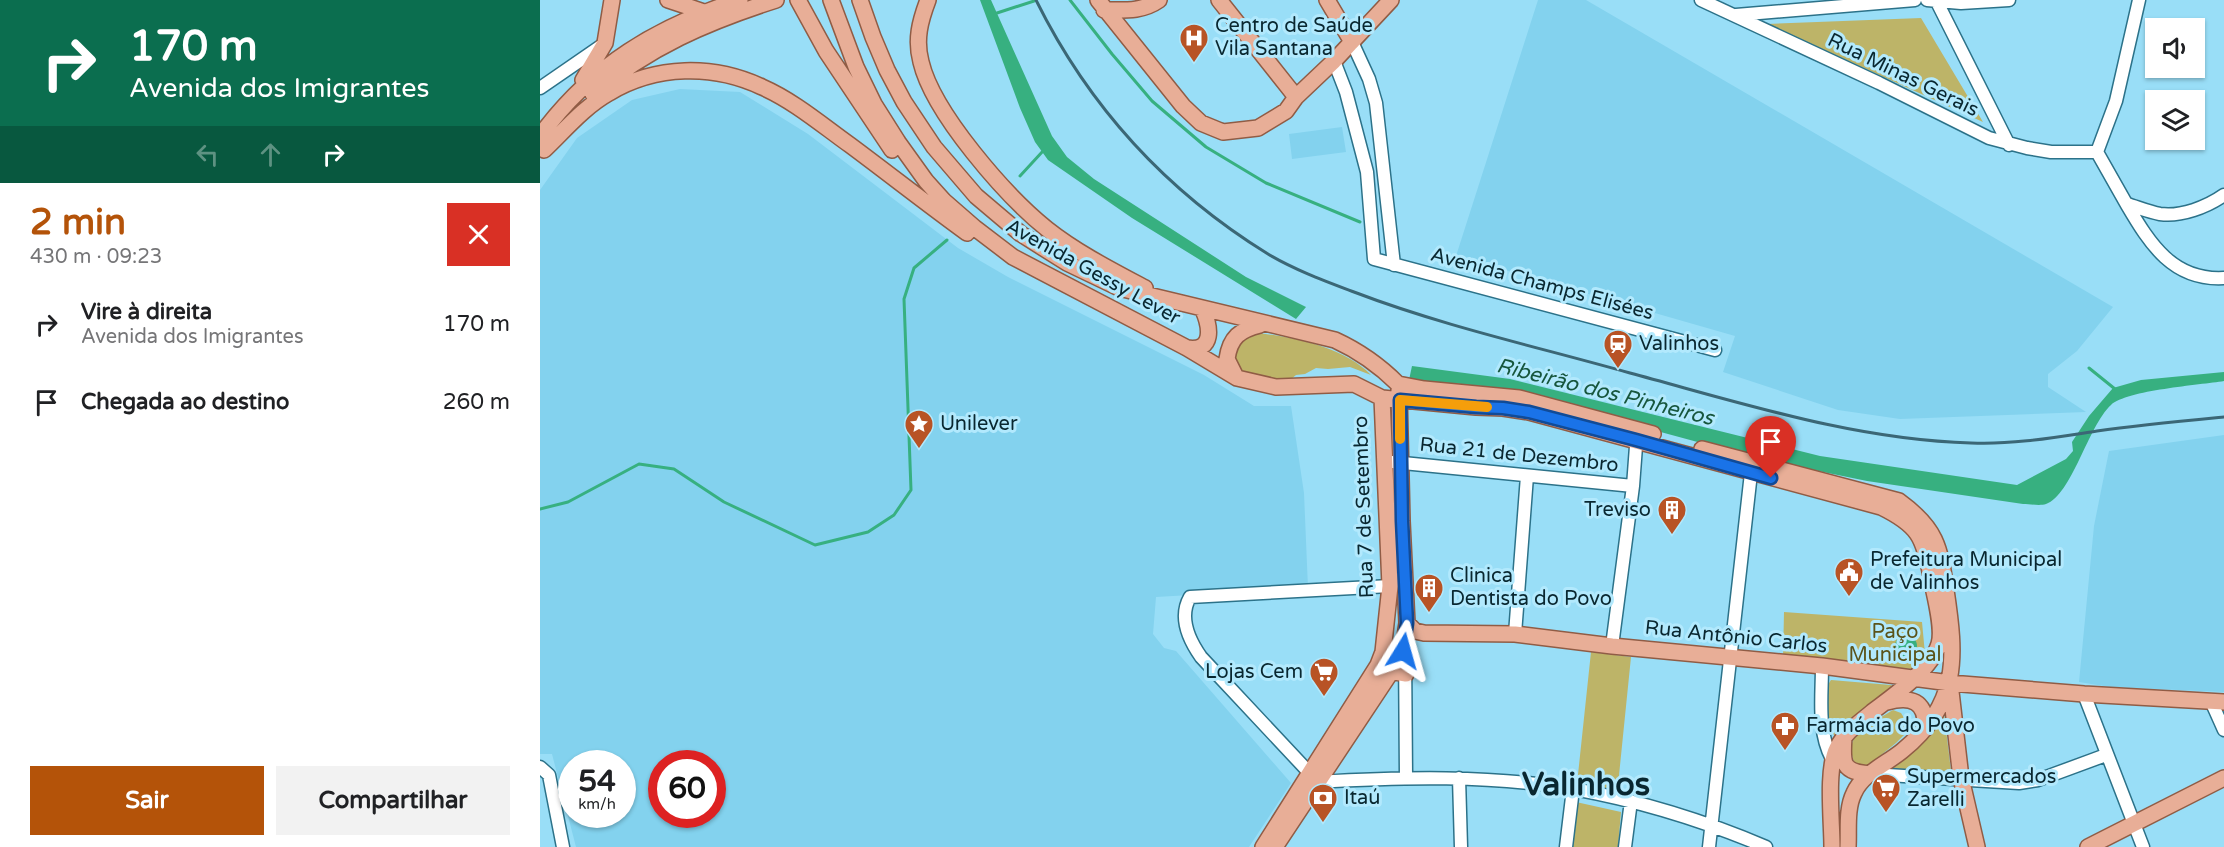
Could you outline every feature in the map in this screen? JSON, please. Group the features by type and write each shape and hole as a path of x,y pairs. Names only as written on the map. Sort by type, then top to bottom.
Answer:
{"main road":[{"path":"541,148 604,43 612,0"},
{"path":"668,0 704,12"},
{"path":"574,93 624,53 649,38 704,12 776,0"},
{"path":"798,0 836,68 893,153 926,181"},
{"name":"Avenida Gessy Lever","path":"831,0 856,67 874,104 898,142 926,181 962,217 1013,256 1186,348 1237,378 1276,387 1354,384 1382,398"},
{"path":"928,0 920,20 917,41 921,64 935,96 951,122 987,170 1022,208 1073,248 1162,297"},
{"path":"1101,5 1131,10 1149,7 1159,0"},
{"path":"1219,0 1296,97"},
{"path":"1327,0 1352,42"},
{"path":"1101,5 1183,106 1201,123 1223,132 1241,132 1258,128 1286,111 1296,97 1334,61 1391,0"},
{"name":"Avenida Gessy Lever","path":"862,3 876,45 904,102 934,147 976,196 1021,234 1059,258 1119,288 1263,324 1298,330 1344,344 1372,361 1398,384"},
{"path":"541,148 578,106 616,74 686,33 746,4"},
{"path":"541,148 589,107 624,85 672,71 703,70 734,76 764,87 802,110 969,235 987,246 1013,256"},
{"path":"1186,348 1198,347 1209,338 1210,332 1203,309"},
{"path":"1237,378 1227,359 1233,339 1243,330 1263,324"},
{"path":"1398,384 1424,390 1519,398 1751,473 1881,507 1898,515 1920,535 1928,558 1939,626 1939,644 1932,657 1913,679 1850,730 1832,759 1832,847"},
{"name":"Rua 7 de Setembro","path":"1314,778 1399,660 1404,644 1407,623 1398,384"},
{"path":"1382,398 1529,412 1637,435 1884,496 1899,501 1910,509 1935,537 1943,567 1953,640 1950,683 1961,778 1977,847"},
{"name":"Rua 7 de Setembro","path":"1382,398 1389,586 1383,652"},
{"name":"Rua Antônio Carlos","path":"1407,623 1415,631 1424,633 1515,634 1612,646 1822,666 1950,683 2218,702"},
{"name":"Rua Antônio Carlos","path":"1383,652 1424,633"},
{"path":"1275,847 1378,665 1383,652"},
{"path":"1388,674 1395,672 1406,674"},
{"path":"1848,847 1850,808 1858,785 1903,751 1925,729 1938,710 1950,683"},
{"path":"1884,703 1903,698 1912,699 1925,716 1925,729"},
{"path":"1844,737 1843,756 1848,768 1854,773 1871,774"},
{"path":"1263,847 1314,778"},
{"path":"2088,847 2224,778"}],"street":[{"name":"Rua Minas Gerais","path":"1701,0 1967,128 2009,145 2051,152 2097,152"},
{"path":"1734,15 1915,0"},
{"path":"1933,0 1984,3 2009,0"},
{"path":"1933,0 2009,145"},
{"path":"2139,0 2116,101 2097,152 2155,249 2177,267 2199,277 2224,278"},
{"path":"1352,42 1370,80 1376,103 1394,265"},
{"path":"540,88 604,43"},
{"name":"Avenida Champs Elisées","path":"1334,61 1346,92 1367,172 1372,255 1378,261 1715,350"},
{"path":"2127,204 2159,214 2179,214 2206,206 2224,195"},
{"path":"1612,646 1633,486 1637,435"},
{"name":"Rua 21 de Dezembro","path":"1384,463 1400,462 1633,486"},
{"path":"1709,847 1751,473"},
{"path":"1515,634 1527,476"},
{"path":"1389,586 1190,597 1185,609 1187,631 1201,657 1314,778 1459,778 1573,789 1630,801 1712,825 1766,847"},
{"path":"1404,644 1406,777"},
{"path":"1822,666 1823,735 1825,746 1832,759"},
{"path":"2084,694 2143,847"},
{"path":"2218,702 2224,730"},
{"path":"1871,774 2019,783 2038,780 2106,755"},
{"path":"540,767 549,775 563,847"},
{"path":"1459,778 1461,847"},
{"path":"1566,847 1573,789"},
{"path":"1625,847 1630,801"}],"shaded area":[{"path":"980,0 991,0 1052,136 1067,157 1094,179 1246,277 1306,307 1296,319 1132,218 1048,160 1035,142 1020,108"},
{"path":"1538,0 1586,0 2113,307 2077,351 2048,374 2048,387 2086,412 1900,419 1838,410 1723,372 1735,336 1456,256"},
{"name":"Unilever","path":"680,89 740,92 808,134 958,248 1008,277 1204,375 1254,406 1291,406 1304,493 1308,588 1156,597 1153,634 1164,648 1176,651 1291,783 1249,847 576,847 571,828 636,828 636,750 558,750 558,777 552,754 540,754 540,190 577,138 632,100"},
{"path":"1342,127 1346,152 1292,159 1289,134"},
{"path":"1412,366 1510,379 1820,456 2017,485 2066,459 2073,451 2072,442 2089,416 2113,388 2141,380 2224,372 2224,381 2132,395 2111,405 2095,428 2064,488 2046,504 2038,505 1867,481 1764,460 1506,390 1409,380"},
{"path":"2224,435 2224,692 2110,687 2079,682 2094,526 2109,451"},
{"path":"1906,635 1914,638 1917,646 1914,654 1906,657 1898,654 1895,646 1898,638"}],"green space":[{"path":"1921,18 1983,122 1767,24"},
{"path":"1259,333 1319,345 1347,357 1371,375 1350,367 1316,368 1305,374 1296,375 1290,380 1270,381 1242,372 1234,360 1236,344 1248,335"},
{"name":"Paço Municipal","path":"1784,612 1922,622 1925,654 1911,669 1783,658"},
{"path":"1591,652 1631,657 1617,795 1577,784"},
{"path":"1831,680 1892,686 1891,690 1835,737 1829,724 1825,701"},
{"path":"1893,710 1901,713 1908,724 1905,734 1866,767 1855,764 1852,744 1855,737 1868,725"},
{"path":"1944,713 1951,771 1890,771 1932,732"},
{"path":"1576,802 1621,812 1618,847 1570,847"}],"waterway":[{"path":"1070,0 1152,101 1206,147 1266,183 1360,222"},
{"path":"997,13 1034,1"},
{"path":"1020,176 1043,151"},
{"path":"540,509 568,502 639,464 674,469 724,502 815,545 868,532 894,515 911,490 904,299 914,268 947,240"},
{"path":"2089,368 2115,389"}],"railway":[{"path":"1036,0 1080,76 1106,111 1134,144 1196,203 1278,260 1388,304 1491,336 1757,408 1885,435 1971,443 2002,443 2224,417"}],"slow traffic":[{"path":"1400,439 1400,400 1487,407"}],"place":[{"name":"Centro de Saúde Vila Santana","path":"1194,64"},
{"name":"Valinhos","path":"1618,370"},
{"name":"Unilever","path":"919,450"},
{"name":"Treviso","path":"1672,536"},
{"name":"Prefeitura Municipal de Valinhos","path":"1849,598"},
{"name":"Clinica Dentista do Povo","path":"1429,614"},
{"name":"Lojas Cem","path":"1324,698"},
{"name":"Farmácia do Povo","path":"1785,752"},
{"name":"Supermercados Zarelli","path":"1886,814"},
{"name":"Itaú","path":"1323,824"}],"district":[{"name":"Valinhos","path":"1586,785"}],"route":[{"path":"1403,651 1407,623 1404,590 1400,400 1529,412 1771,478"}],"water label":[{"name":"Ribeirão dos Pinheiros","path":"1605,392"}]}
